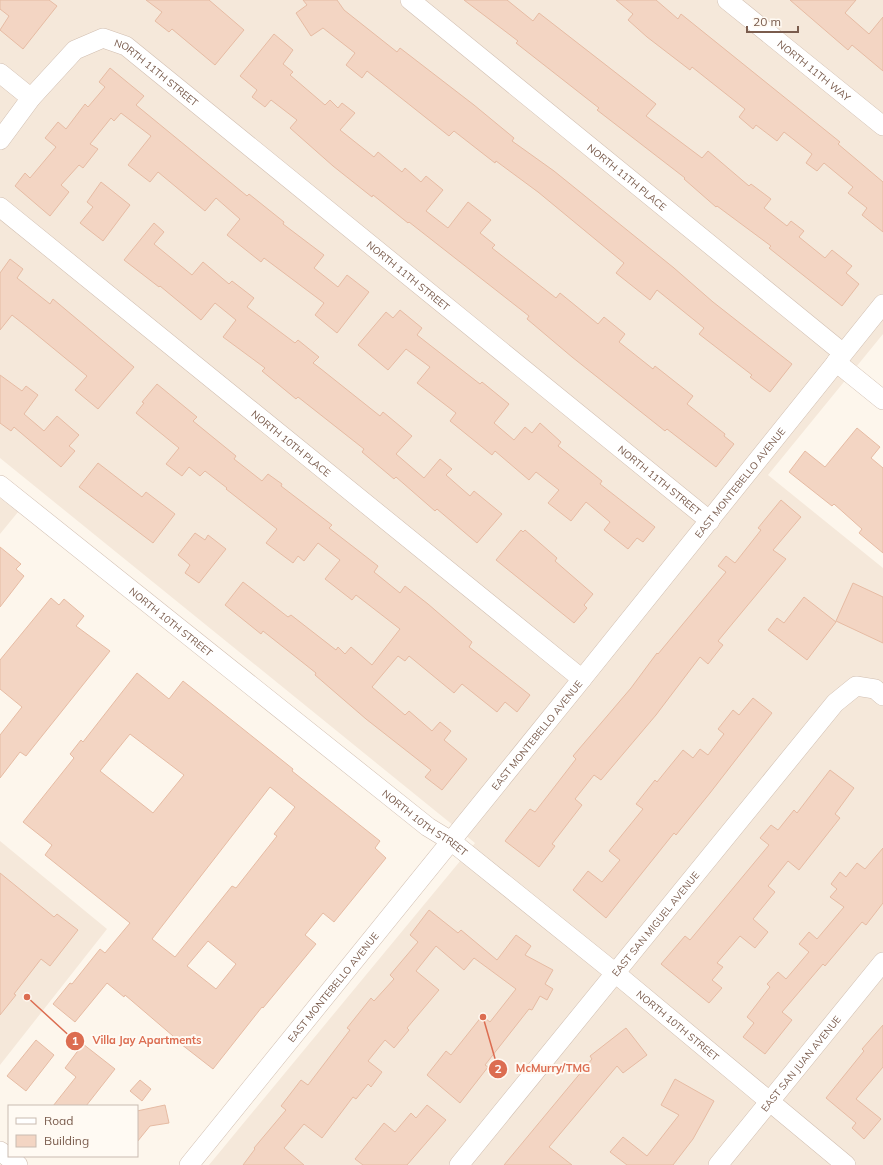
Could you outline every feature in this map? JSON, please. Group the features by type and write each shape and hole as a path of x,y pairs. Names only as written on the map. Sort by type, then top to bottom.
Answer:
{"street":[{"name":"NORTH 11TH PLACE","path":"410,0 840,358 883,400"},
{"name":"NORTH 11TH WAY","path":"727,0 883,126"},
{"name":"NORTH 11TH STREET","path":"31,98 75,50 103,38 126,46 710,521"},
{"path":"0,73 31,98 0,140"},
{"name":"NORTH 10TH PLACE","path":"0,207 582,680"},
{"name":"EAST MONTEBELLO AVENUE","path":"189,1165 582,680 883,304"},
{"name":"NORTH 10TH STREET","path":"0,485 614,972 846,1165"},
{"name":"EAST SAN MIGUEL AVENUE","path":"459,1165 614,972 834,703 856,686 875,689 883,696"},
{"name":"EAST SAN JUAN AVENUE","path":"718,1165 883,962"},
{"path":"0,1151 18,1165"}],"shaded area":[{"path":"0,0 883,0 883,334 768,475 883,568 883,1165 209,1165 475,843 0,458"},
{"path":"0,498 18,512 0,534"},
{"path":"0,841 107,929 0,1065"}],"building":[{"path":"0,0 49,0 57,6 23,49 0,30 9,16 0,9"},
{"path":"146,0 209,0 244,30 215,65 172,29 169,32 155,21 162,12"},
{"path":"303,0 337,0 344,10 397,52 400,48 474,105 514,138 512,141 554,171 674,268 713,302 792,364 770,392 750,377 752,375 699,334 704,328 657,290 650,300 616,273 624,263 538,192 496,161 495,163 454,131 449,136 367,71 362,78 346,65 355,53 323,28 311,36 296,13 307,5"},
{"path":"464,0 507,0 533,21 539,13 656,104 646,116 702,158 708,151 749,186 751,184 771,199 764,208 787,226 791,221 804,231 799,237 825,258 832,250 852,266 846,273 859,284 842,306 769,248 771,246 717,206 716,207 684,179 685,178 597,110 599,108 516,43 518,41"},
{"path":"616,0 656,0 678,19 681,14 840,142 838,144 883,182 883,232 862,215 867,208 848,193 853,187 824,163 817,171 806,163 812,154 784,132 777,141 756,125 753,129 739,117 745,109 692,67 690,70 647,37 628,20 633,14"},
{"path":"790,0 856,0 845,13 869,34 883,17 883,71 852,45 848,50"},
{"path":"274,34 293,50 283,64 293,72 290,75 325,105 330,100 338,108 342,103 355,113 340,130 374,157 378,152 402,172 405,168 421,182 426,176 443,190 426,211 448,228 468,202 491,220 480,233 495,245 492,248 556,298 560,293 598,324 604,317 625,334 619,342 653,369 655,366 693,396 687,404 725,434 724,436 734,444 716,467 667,429 665,431 527,319 529,316 409,222 408,223 373,195 372,197 333,166 290,128 297,120 271,100 265,107 252,97 257,90 240,76"},
{"path":"110,68 144,96 136,105 247,196 249,194 284,222 283,224 324,255 314,268 338,287 347,275 369,292 337,333 315,315 324,303 264,258 261,262 227,235 240,219 216,198 205,211 158,172 150,182 128,165 151,136 121,113 114,121 111,118 90,144 98,149 83,168 79,165 61,185 69,192 50,216 15,186 25,173 30,178 56,147 45,138 58,122 66,129 85,104 88,107 105,87 99,82"},
{"path":"101,182 130,205 103,241 80,223 93,207 87,202"},
{"path":"154,223 164,232 154,244 192,275 203,262 229,284 232,281 254,298 247,307 295,343 298,340 319,357 313,363 380,416 383,412 412,436 396,454 424,478 440,459 452,469 446,475 470,496 474,491 502,514 477,543 437,509 435,511 396,477 394,479 362,452 364,449 298,397 296,399 262,371 265,368 223,337 236,320 215,303 201,320 160,286 159,287 124,260"},
{"path":"10,259 23,269 17,278 50,304 53,299 134,367 98,409 75,390 87,376 31,330 12,315 0,330 0,273"},
{"path":"400,310 422,328 417,335 480,384 482,382 509,404 494,423 514,440 525,427 532,433 540,423 561,442 558,446 602,481 600,484 655,527 643,542 637,538 628,549 604,530 610,522 586,502 571,521 548,503 559,490 536,472 529,480 495,451 492,455 450,421 456,413 417,383 430,367 406,349 388,370 358,345 386,312 393,318"},
{"path":"0,375 22,391 26,386 38,395 24,414 44,431 57,416 79,435 69,446 75,451 61,467 14,427 11,431 0,423"},
{"path":"157,384 197,417 193,421 236,456 234,459 262,481 268,474 282,484 281,486 332,525 329,528 378,566 374,572 400,593 405,586 428,604 472,642 469,647 530,695 517,712 505,702 497,712 462,684 454,693 409,656 405,661 398,656 372,687 405,715 409,711 432,731 440,722 451,731 444,740 467,759 442,790 425,777 431,770 366,719 315,675 316,673 263,631 261,634 225,605 243,582 288,617 291,615 336,650 338,647 345,654 351,647 372,665 400,629 356,595 352,600 325,579 340,560 318,543 304,561 298,556 293,563 266,543 277,529 226,489 227,488 205,471 200,476 189,467 182,476 166,464 179,448 136,413 144,403 142,402"},
{"path":"857,428 880,447 871,458 883,468 883,553 859,533 862,529 834,504 832,506 789,472 805,451 825,467"},
{"path":"98,463 142,497 146,492 175,514 153,543 79,487"},
{"path":"781,500 801,517 773,550 786,559 718,641 723,645 708,664 700,657 656,715 601,780 594,775 575,799 582,805 552,844 555,846 539,867 505,841 530,809 535,812 576,759 573,756 631,688 657,653 658,654 726,572 718,566 726,556 735,563 761,530 758,528"},
{"path":"521,530 523,532 525,530 557,558 555,561 593,594 584,605 587,608 574,623 496,560"},
{"path":"195,533 205,540 208,535 226,549 199,583 185,573 190,565 178,555"},
{"path":"0,547 21,564 16,569 24,576 0,607"},
{"path":"853,583 883,597 883,643 836,621"},
{"path":"804,597 836,622 807,660 768,630 777,618 784,623"},
{"path":"51,598 59,605 64,599 84,616 76,626 110,651 26,756 20,752 0,778 0,735 22,707 0,689 0,660"},
{"path":"137,673 169,699 183,681 380,841 375,848 386,858 334,922 323,913 305,935 316,944 263,1008 262,1007 213,1069 172,1037 173,1036 125,995 124,997 107,983 75,1022 53,1004 70,983 72,984 100,949 105,953 130,923 45,855 52,845 23,822 74,758 70,754 81,740 83,742","holes":["130,734 184,775 153,813 100,771","270,787 295,807 274,834 277,836 236,888 232,886 175,957 152,939","208,941 236,964 216,989 187,966"]},
{"path":"753,698 772,713 676,835 674,833 606,918 573,890 588,871 602,882 620,860 609,851 643,809 636,804 655,780 657,782 683,750 693,758 700,749 708,755 724,734 718,729 733,710 739,715"},
{"path":"830,770 854,788 835,814 840,818 799,870 788,861 768,886 775,892 753,919 768,932 755,948 740,936 717,963 723,967 712,980 722,988 709,1003 661,964 685,936 690,940 769,845 760,838 771,825 778,830 794,810 797,813"},
{"path":"883,848 883,903 866,925 862,922 825,966 823,964 782,1012 792,1020 765,1054 743,1037 754,1023 747,1017 770,987 767,984 778,972 786,979 809,952 799,944 809,932 817,939 844,907 830,897 837,889 831,884 840,872 846,877 857,863 865,869"},
{"path":"0,873 54,917 57,914 78,930 50,966 41,959 0,1015"},
{"path":"429,910 458,933 461,930 497,960 516,935 531,946 525,955 553,970 545,984 553,989 547,1000 540,996 532,1010 529,1009 485,1065 488,1067 460,1103 427,1075 446,1051 451,1055 482,1016 490,1022 516,989 474,958 464,970 436,946 416,971 439,990 407,1028 409,1030 394,1048 385,1040 368,1061 382,1072 371,1087 368,1084 356,1099 353,1097 322,1138 304,1124 284,1148 304,1165 243,1165 255,1149 254,1148 286,1110 281,1106 301,1080 308,1085 350,1030 347,1028 371,998 374,1001 394,979 390,975 418,942 410,935"},
{"path":"883,1025 883,1067 856,1099 881,1119 864,1139 852,1128 856,1123 826,1098 864,1051 862,1049"},
{"path":"626,1028 647,1055 623,1073 617,1066 549,1147 572,1165 504,1165 592,1059 590,1056"},
{"path":"36,1040 54,1055 26,1091 7,1076"},
{"path":"83,1044 115,1069 87,1105 54,1105 76,1077 65,1068"},
{"path":"675,1079 714,1101 693,1139 673,1165 627,1165 610,1152 623,1137 647,1156 679,1115 661,1105"},
{"path":"140,1080 151,1089 142,1101 130,1091"},
{"path":"165,1105 169,1123 150,1126 138,1141 138,1111"},
{"path":"427,1105 446,1120 407,1165 363,1165 355,1159 384,1123 395,1132 411,1113 416,1118"}],"place":[{"name":"Villa Jay Apartments","path":"27,997"},
{"name":"McMurry/TMG","path":"483,1017"}]}
